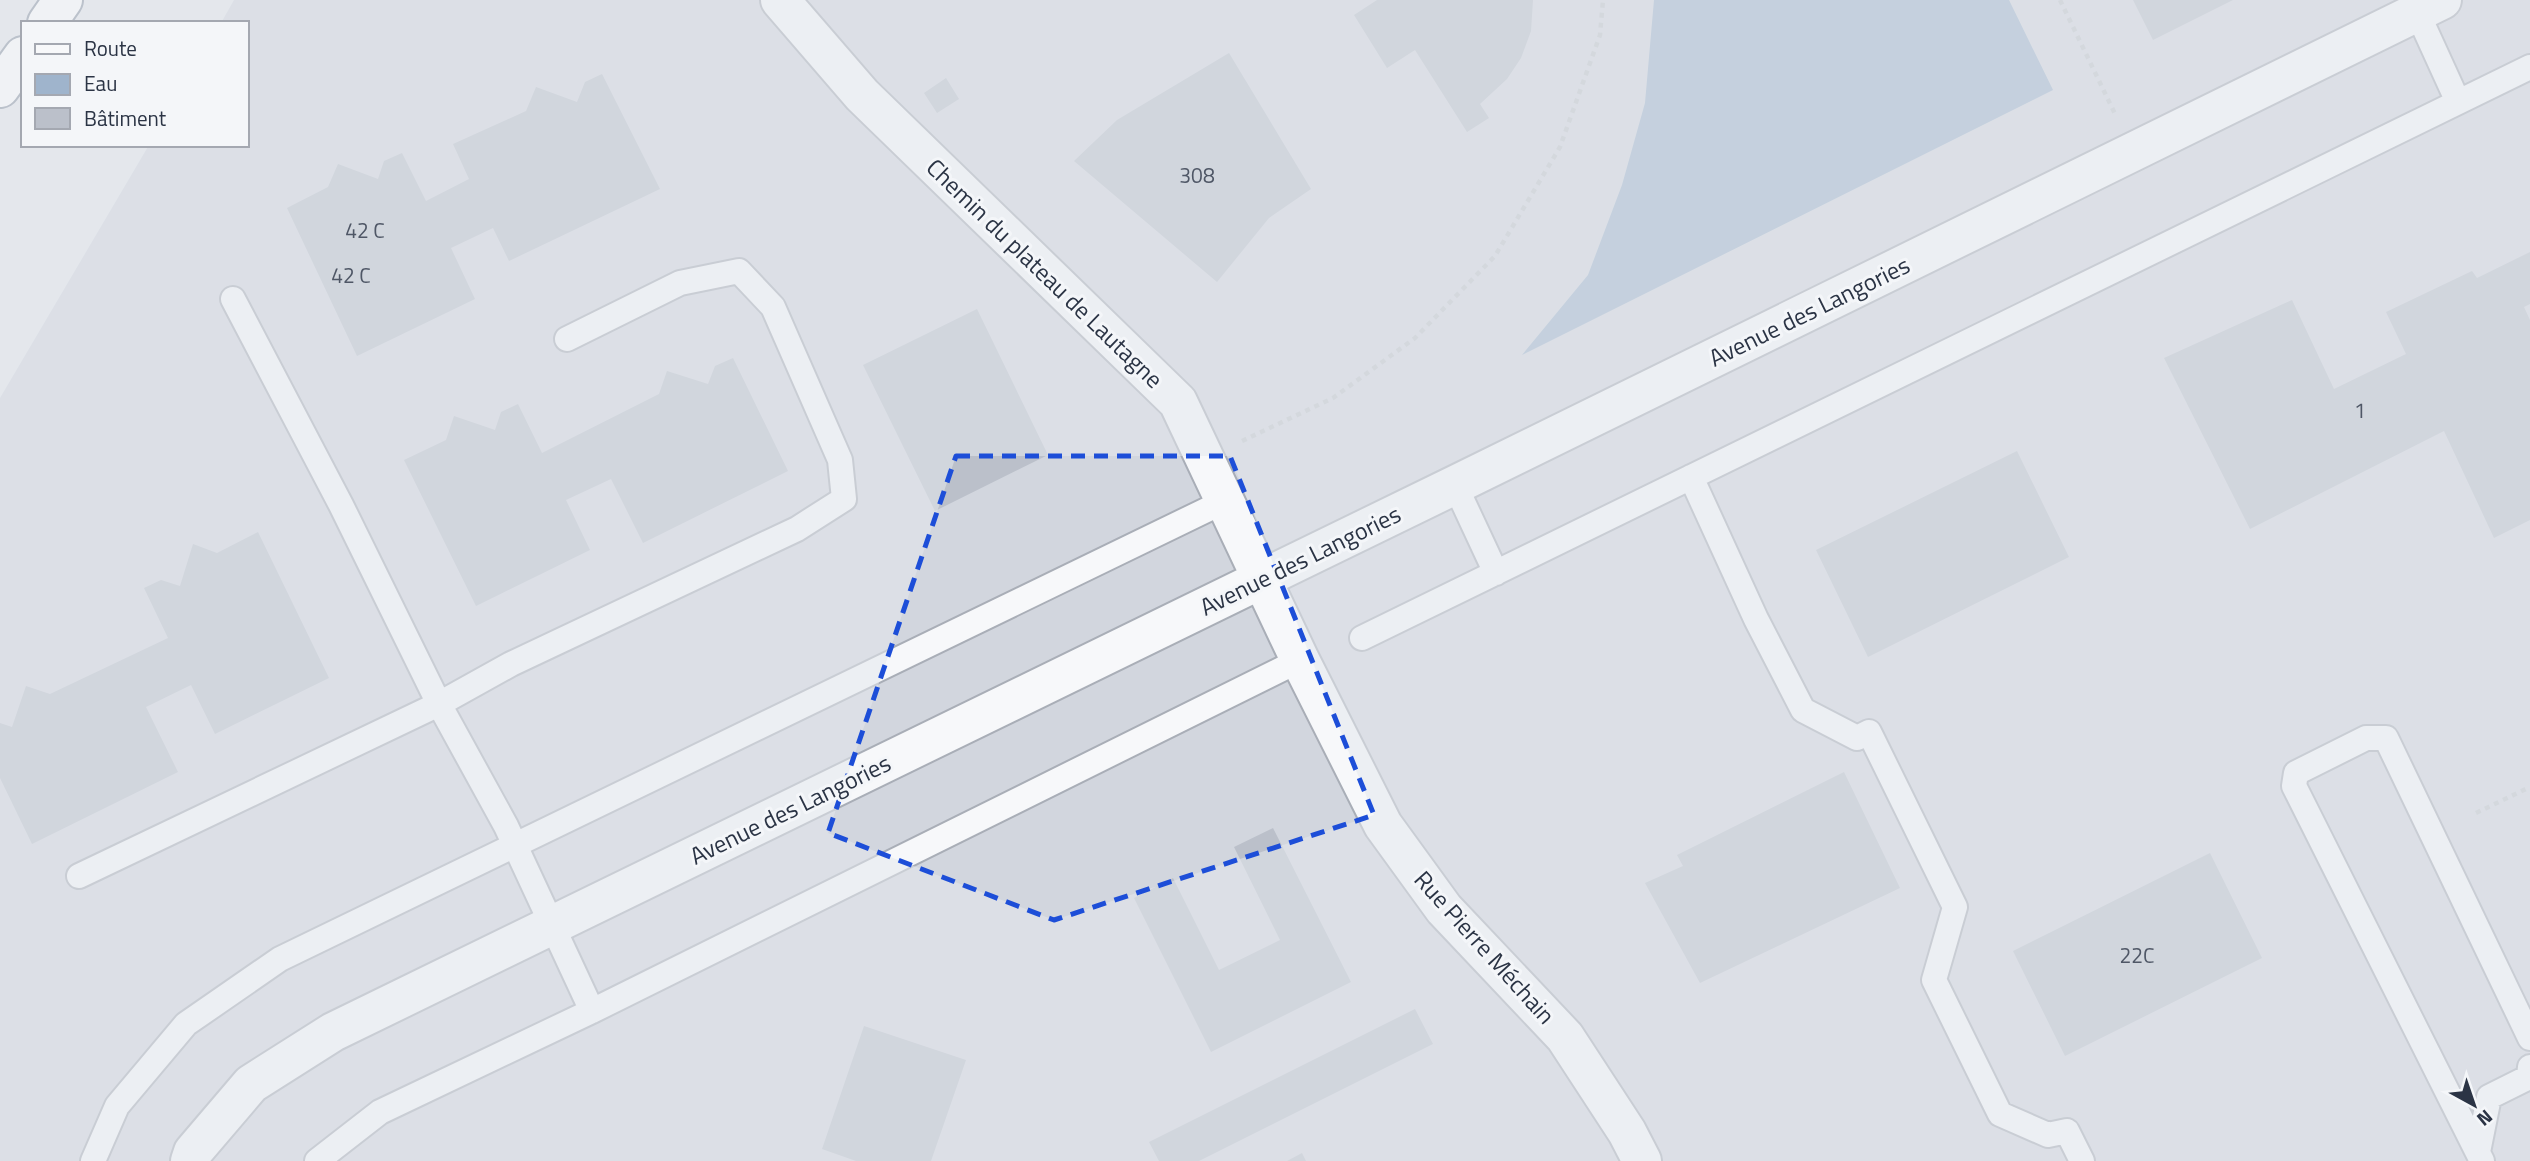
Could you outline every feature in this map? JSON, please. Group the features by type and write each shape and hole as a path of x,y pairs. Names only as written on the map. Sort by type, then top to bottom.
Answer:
{"highway":[{"path":"48,21 64,0"},
{"path":"0,88 21,59"}],"street":[{"name":"Chemin du plateau de Lautagne","path":"780,0 862,95 1178,402 1262,578"},
{"name":"Avenue des Langories","path":"190,1161 193,1152 251,1084 332,1032 1455,485 2429,6"},
{"name":"Rue Pierre Méchain","path":"1262,578 1383,825 1444,909 1565,1037 1628,1132 1642,1161"}],"lane":[{"path":"2429,6 2458,102"},
{"path":"1362,638 2530,67"},
{"path":"79,876 439,704 511,664 797,529 844,499 840,460 773,307 739,271 680,283 566,339"},
{"path":"233,299 341,505 439,704 515,845 592,1011"},
{"path":"1691,477 1756,619 1803,710 1857,738 1869,732 1919,831 1955,907 1934,980 2000,1114 2048,1135 2067,1131 2082,1161"},
{"path":"1455,485 1496,573"},
{"path":"93,1161 117,1106 186,1024 280,959 1225,501"},
{"path":"317,1161 380,1112 592,1011 1300,660"},
{"path":"2480,1156 2294,786 2295,773 2365,738 2386,738 2530,1038"},
{"path":"2480,1156 2489,1097 2530,1073"}],"path":[{"path":"1205,458 1333,398 1415,338 1495,256 1560,147 1600,35 1603,0"},
{"path":"2060,0 2115,114"},
{"path":"2476,813 2530,787"}],"highlighted area":[{"path":"956,456 1230,456 1374,815 1054,920 828,833"}],"shaded area":[{"path":"234,0 2530,0 2530,1161 0,1161 0,398 148,147 248,147 248,21 222,21"}],"water":[{"path":"1654,0 2009,0 2053,90 1522,355 1588,275 1622,185 1645,103"}],"building":[{"path":"1377,0 1533,0 1531,31 1521,58 1507,79 1480,104 1489,118 1467,132 1415,50 1387,68 1354,15"},
{"path":"2133,0 2233,0 2153,40"},
{"path":"1229,53 1311,189 1269,218 1217,282 1074,161 1117,120"},
{"path":"602,74 660,189 509,261 493,228 451,248 475,299 357,356 287,208 328,187 338,164 378,179 384,161 402,153 426,201 469,179 453,144 526,111 536,87 577,102 585,82"},
{"path":"946,78 959,99 937,113 924,93"},
{"path":"2530,252 2530,304 2524,307 2530,320 2530,520 2494,538 2444,431 2250,529 2164,358 2292,300 2334,389 2406,354 2386,312 2472,271 2477,278"},
{"path":"977,309 1048,455 935,511 863,365"},
{"path":"733,358 788,471 643,543 611,479 566,500 590,550 476,606 404,460 446,440 454,416 495,430 501,412 518,404 542,453 659,394 667,371 708,384 715,366"},
{"path":"2017,451 2069,557 1868,657 1816,550"},
{"path":"258,532 329,678 215,734 191,685 146,707 178,772 32,844 0,778 0,723 12,727 26,686 50,694 168,638 144,588 161,580 180,586 193,544 217,553"},
{"path":"1844,772 1900,888 1700,983 1645,883 1683,866 1677,855"},
{"path":"1273,828 1351,982 1211,1052 1134,898 1173,878 1219,970 1280,940 1234,847"},
{"path":"2210,853 2262,958 2065,1056 2013,951"},
{"path":"1415,1009 1433,1044 1199,1161 1159,1161 1149,1142"},
{"path":"864,1026 966,1060 931,1161 856,1161 822,1149"},
{"path":"1302,1153 1306,1161 1287,1161"}]}
